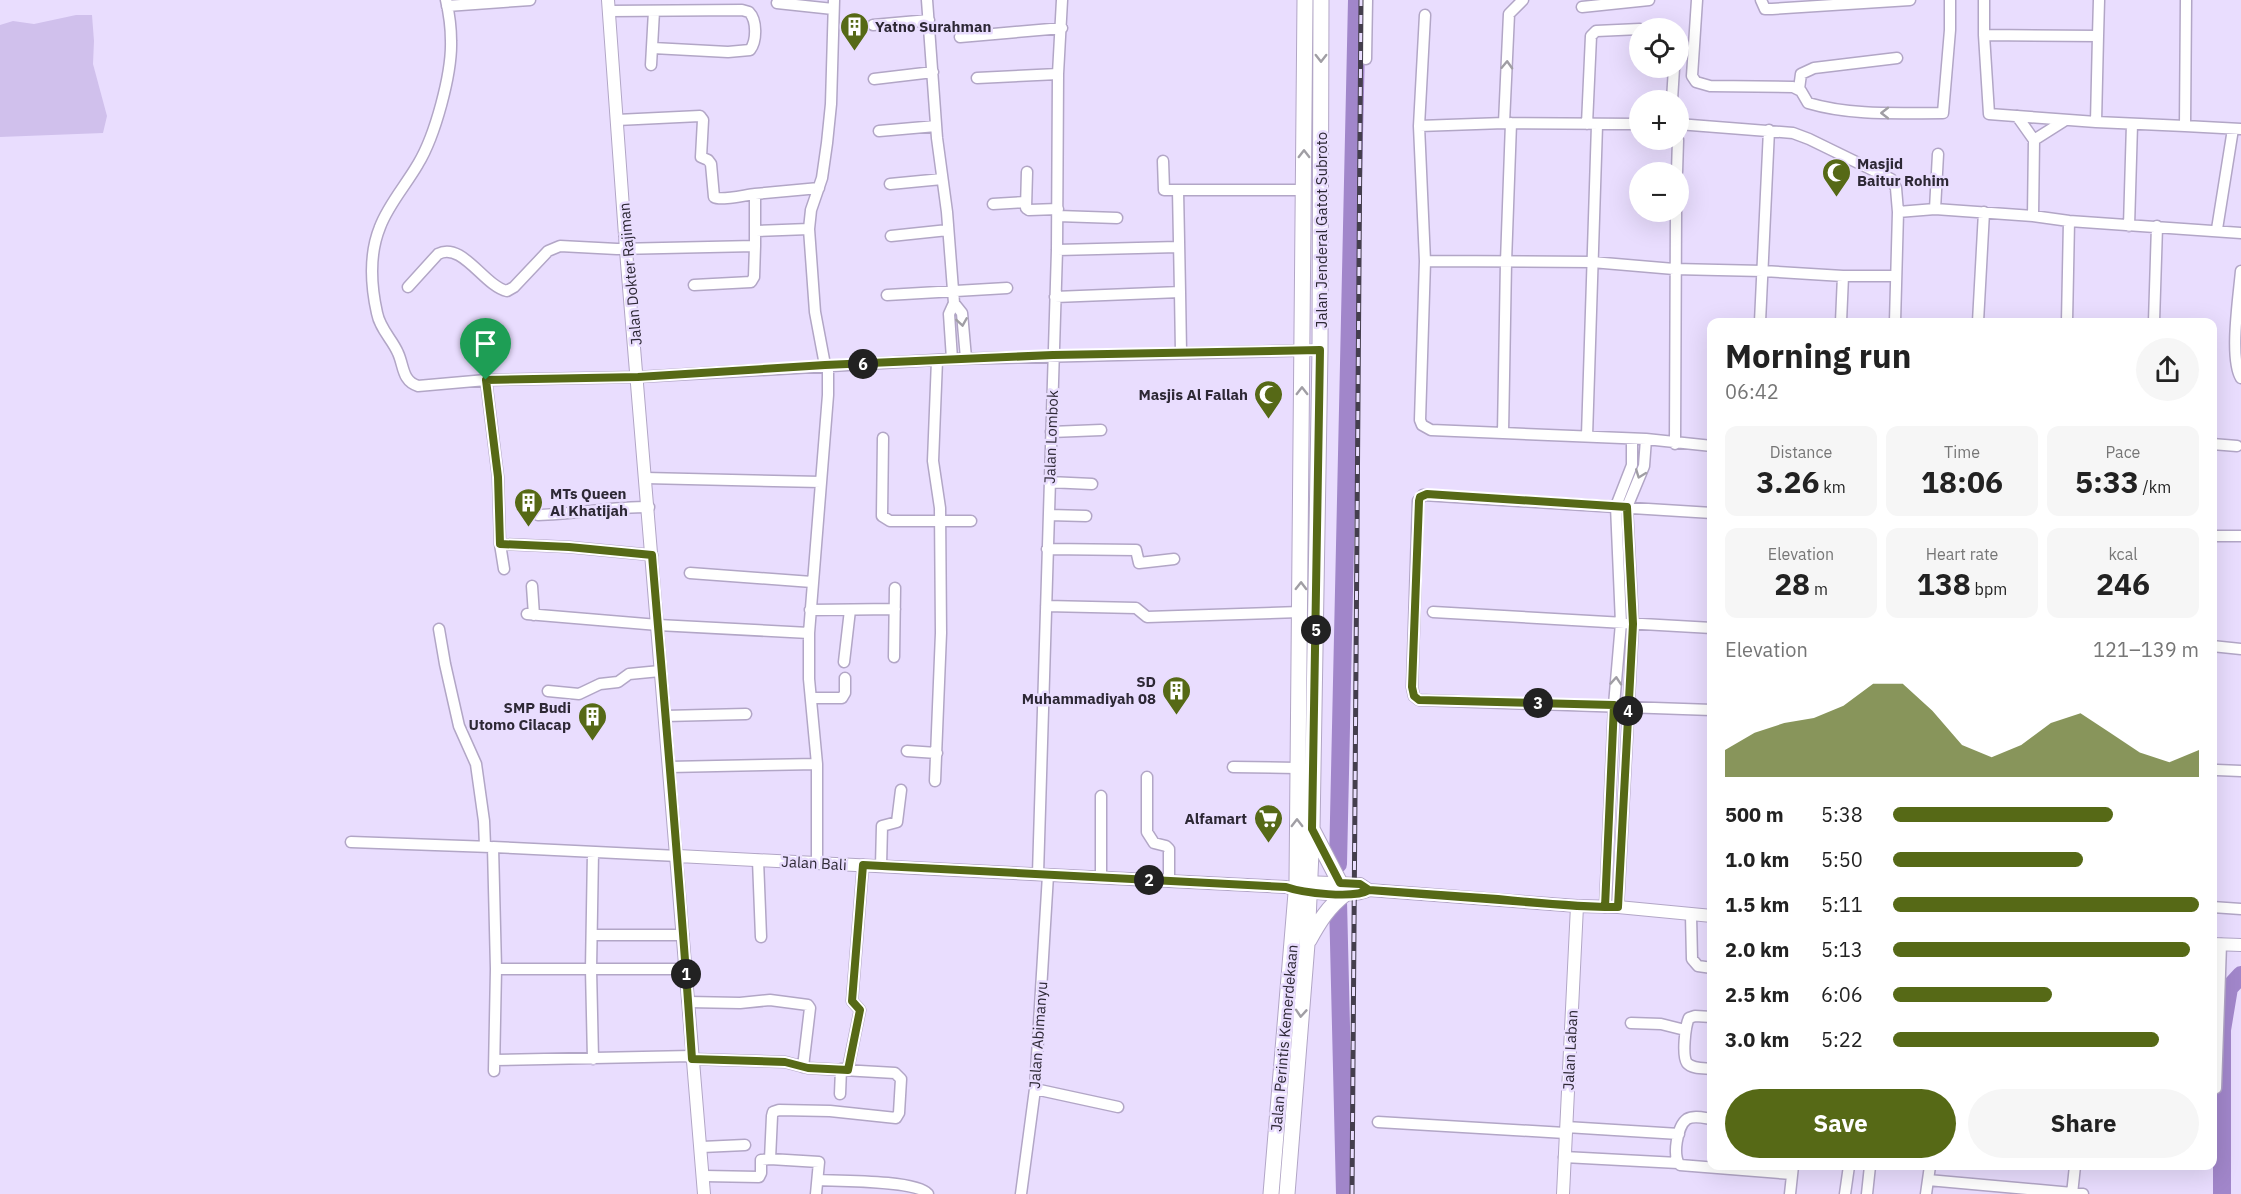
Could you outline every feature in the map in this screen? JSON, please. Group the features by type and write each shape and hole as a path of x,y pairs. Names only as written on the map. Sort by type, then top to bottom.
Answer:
{"main road":[{"name":"Jalan Jenderal Gatot Subroto","path":"1300,887 1297,768 1305,0"},
{"name":"Jalan Jenderal Gatot Subroto","path":"1300,887 1312,829 1320,350 1321,0"},
{"path":"1307,944 1323,915 1343,889 1312,829"},
{"name":"Jalan Perintis Kemerdekaan","path":"1287,1194 1307,944 1300,887"},
{"name":"Jalan Perintis Kemerdekaan","path":"1271,1194 1300,887"}],"street":[{"path":"530,0 447,3 452,42 450,63 436,119 419,164 380,226 373,254 372,274 379,323 398,351 409,383 418,386 486,380 638,377 966,358 1320,350"},
{"path":"927,0 936,126 953,297 949,314 952,359"},
{"name":"Jalan Lombok","path":"1043,875 1047,549 1058,213 1058,75 1062,0"},
{"path":"1365,59 1367,0"},
{"path":"1582,7 1612,2 1649,0"},
{"path":"1697,0 1692,76 1696,82 1710,86 1793,87 1799,89 1808,103 1854,113 1943,113 1950,30 1950,0"},
{"path":"1761,0 1765,9 1772,9 1910,0"},
{"path":"1984,0 1987,111 1992,115 2064,121 2237,129 2217,230"},
{"path":"2096,122 2099,0"},
{"path":"2185,126 2186,0"},
{"path":"777,3 834,4 831,104 819,188 811,210 808,229 815,312 827,365 821,482 809,633 809,679 817,764 817,863"},
{"path":"1503,433 1509,14 1524,3"},
{"path":"609,6 654,10 742,10 749,12 754,21 754,44 750,50 653,48"},
{"name":"Jalan Dokter Rajiman","path":"609,6 660,670 678,856 704,1194"},
{"path":"651,65 654,10"},
{"path":"1425,15 1419,126 1425,261 1420,420 1422,425 1431,430 1587,436 1707,446"},
{"path":"873,25 929,20"},
{"path":"960,37 1062,28"},
{"path":"1587,436 1593,262 1591,36 1596,31 1629,30"},
{"path":"1984,35 2098,36"},
{"path":"1799,89 1802,74 1814,68 1898,58"},
{"path":"874,79 933,72"},
{"path":"977,78 1058,75"},
{"path":"617,120 700,116 703,120 701,157 710,161 714,197 719,199 734,195 819,188"},
{"path":"2017,116 2034,140 2033,216"},
{"path":"2034,140 2064,121"},
{"path":"1419,126 1508,123 1629,124"},
{"path":"2129,225 2132,124"},
{"path":"1689,125 1793,133 1888,177 1896,188 1898,212 1895,318"},
{"path":"879,131 936,126"},
{"path":"1760,318 1769,130"},
{"path":"1935,209 1938,154"},
{"path":"1163,161 1164,190 1304,190"},
{"path":"1027,172 1026,208 1029,210 1117,218"},
{"path":"890,184 942,179"},
{"path":"1178,190 1181,352"},
{"path":"694,285 751,282 754,277 755,194"},
{"path":"993,204 1026,202"},
{"path":"1898,212 1935,209 2069,221 2241,232"},
{"path":"1978,318 1984,212"},
{"path":"2067,318 2069,221"},
{"path":"1675,444 1676,222"},
{"path":"2154,318 2157,226"},
{"path":"756,231 808,229"},
{"path":"891,236 948,230"},
{"path":"408,287 438,254 444,251 451,251 462,257 498,289 507,291 514,287 548,251 560,246 627,248 755,246"},
{"path":"1057,250 1178,247"},
{"path":"1425,261 1593,262 1843,276 1895,276"},
{"path":"2241,271 2235,355 2241,378"},
{"path":"1841,318 1843,276"},
{"path":"887,295 953,297 1007,288"},
{"path":"1055,297 1180,292"},
{"path":"953,297 962,313 966,358"},
{"path":"935,781 941,633 940,520 933,461 937,360"},
{"path":"486,380 498,477 500,544 504,569"},
{"path":"1051,432 1101,430"},
{"path":"883,438 882,516 890,521 971,521"},
{"path":"1605,907 1614,705 1621,623 1621,506 1632,465 1632,439"},
{"path":"1618,907 1633,624 1621,506 1644,465 1646,440"},
{"path":"2217,444 2237,446"},
{"path":"645,478 821,482"},
{"path":"1049,482 1092,484"},
{"path":"1707,513 1432,494 1420,497 1412,687 1414,696 1419,700 1707,710"},
{"path":"538,515 570,514 615,507 649,507"},
{"path":"1049,515 1086,516"},
{"path":"2217,536 2241,536"},
{"path":"500,544 569,547 652,555"},
{"path":"1047,549 1136,550 1138,563 1174,559"},
{"path":"690,573 812,582"},
{"path":"532,586 530,615 809,633"},
{"path":"894,657 895,588"},
{"path":"1046,606 1136,608 1148,617 1300,612"},
{"path":"810,610 895,609"},
{"path":"844,662 850,610"},
{"path":"1433,612 1707,628"},
{"path":"439,629 459,726 476,764 489,847 496,969 495,1065 593,1059 692,1058 785,1062 803,1066 888,1072 900,1076 898,1117 779,1110 773,1112 770,1159"},
{"path":"2217,647 2241,649"},
{"path":"548,691 579,694 600,684 618,682 629,674 660,670"},
{"path":"812,698 842,698 845,693 845,678"},
{"path":"665,716 746,714"},
{"path":"907,751 937,753"},
{"path":"669,767 817,764"},
{"path":"1233,767 1297,768"},
{"path":"2217,770 2241,771"},
{"path":"1147,777 1147,832 1154,843 1169,849 1169,881"},
{"path":"881,866 882,826 897,822 901,790"},
{"path":"1610,795 1624,796"},
{"path":"1101,796 1101,877"},
{"name":"Jalan Bali","path":"351,842 558,850 1343,889 1364,893 1369,890 1618,907 1707,916"},
{"path":"593,852 591,969 593,1059"},
{"path":"758,860 760,937"},
{"path":"840,1094 844,1069 860,1010 852,1001 863,865"},
{"name":"Jalan Abimanyu","path":"1021,1194 1035,1089 1043,875"},
{"name":"Jalan Laban","path":"1563,1194 1577,906"},
{"path":"2217,907 2241,909"},
{"path":"1691,915 1692,959 1698,966 1707,967"},
{"path":"592,935 683,935"},
{"path":"2217,944 2241,945"},
{"path":"496,969 686,969"},
{"path":"688,1002 740,1003 770,1000 808,1005 810,1009 803,1066"},
{"path":"1707,1017 1689,1018 1685,1030 1685,1058 1688,1064 1707,1068"},
{"path":"1631,1023 1661,1024 1685,1030"},
{"path":"1035,1089 1118,1107"},
{"path":"1678,1163 1676,1155 1680,1128 1689,1118 1707,1119"},
{"path":"1378,1122 1679,1134"},
{"path":"702,1147 745,1145"},
{"path":"1564,1156 1707,1167"},
{"path":"704,1176 759,1177 761,1160 819,1162 816,1194"},
{"path":"1790,1194 1793,1170"},
{"path":"1845,1194 1848,1170"},
{"path":"1867,1194 1870,1170"},
{"path":"1926,1194 1929,1170"},
{"path":"2072,1194 2074,1170"},
{"path":"818,1180 918,1187 928,1194"},
{"path":"1928,1180 2083,1194"}],"shaded area":[{"path":"76,15 92,15 93,64 107,116 103,133 0,137 0,25 13,21 34,24"}],"waterway":[{"path":"1338,864 1357,0"},
{"path":"1338,901 1345,1194"},
{"path":"2222,1194 2222,1030 2229,988 2241,975"}],"railway":[{"path":"1352,1194 1361,0"}],"place":[{"name":"Yatno Surahman","path":"854,52"},
{"name":"Masjid Baitur Rohim","path":"1836,198"},
{"name":"Masjis Al Fallah","path":"1269,420"},
{"name":"MTs Queen Al Khatijah","path":"529,528"},
{"name":"SD Muhammadiyah 08","path":"1177,716"},
{"name":"SMP Budi Utomo Cilacap","path":"592,742"},
{"name":"Alfamart","path":"1268,844"}],"route":[{"path":"486,380 498,477 500,544 569,547 652,555 660,670 678,856 692,1059 785,1062 808,1068 848,1070 860,1010 859,1006 852,1001 863,865 1286,887 1296,891 1346,894 1364,893 1369,890 1471,897 1577,906 1605,907 1614,705 1419,700 1414,696 1412,687 1419,501 1420,497 1427,494 1627,507 1633,624 1618,907 1605,907 1577,906 1369,890 1360,884 1340,883 1331,869 1312,829 1320,350 1053,355 825,365 638,377 486,380"}]}
